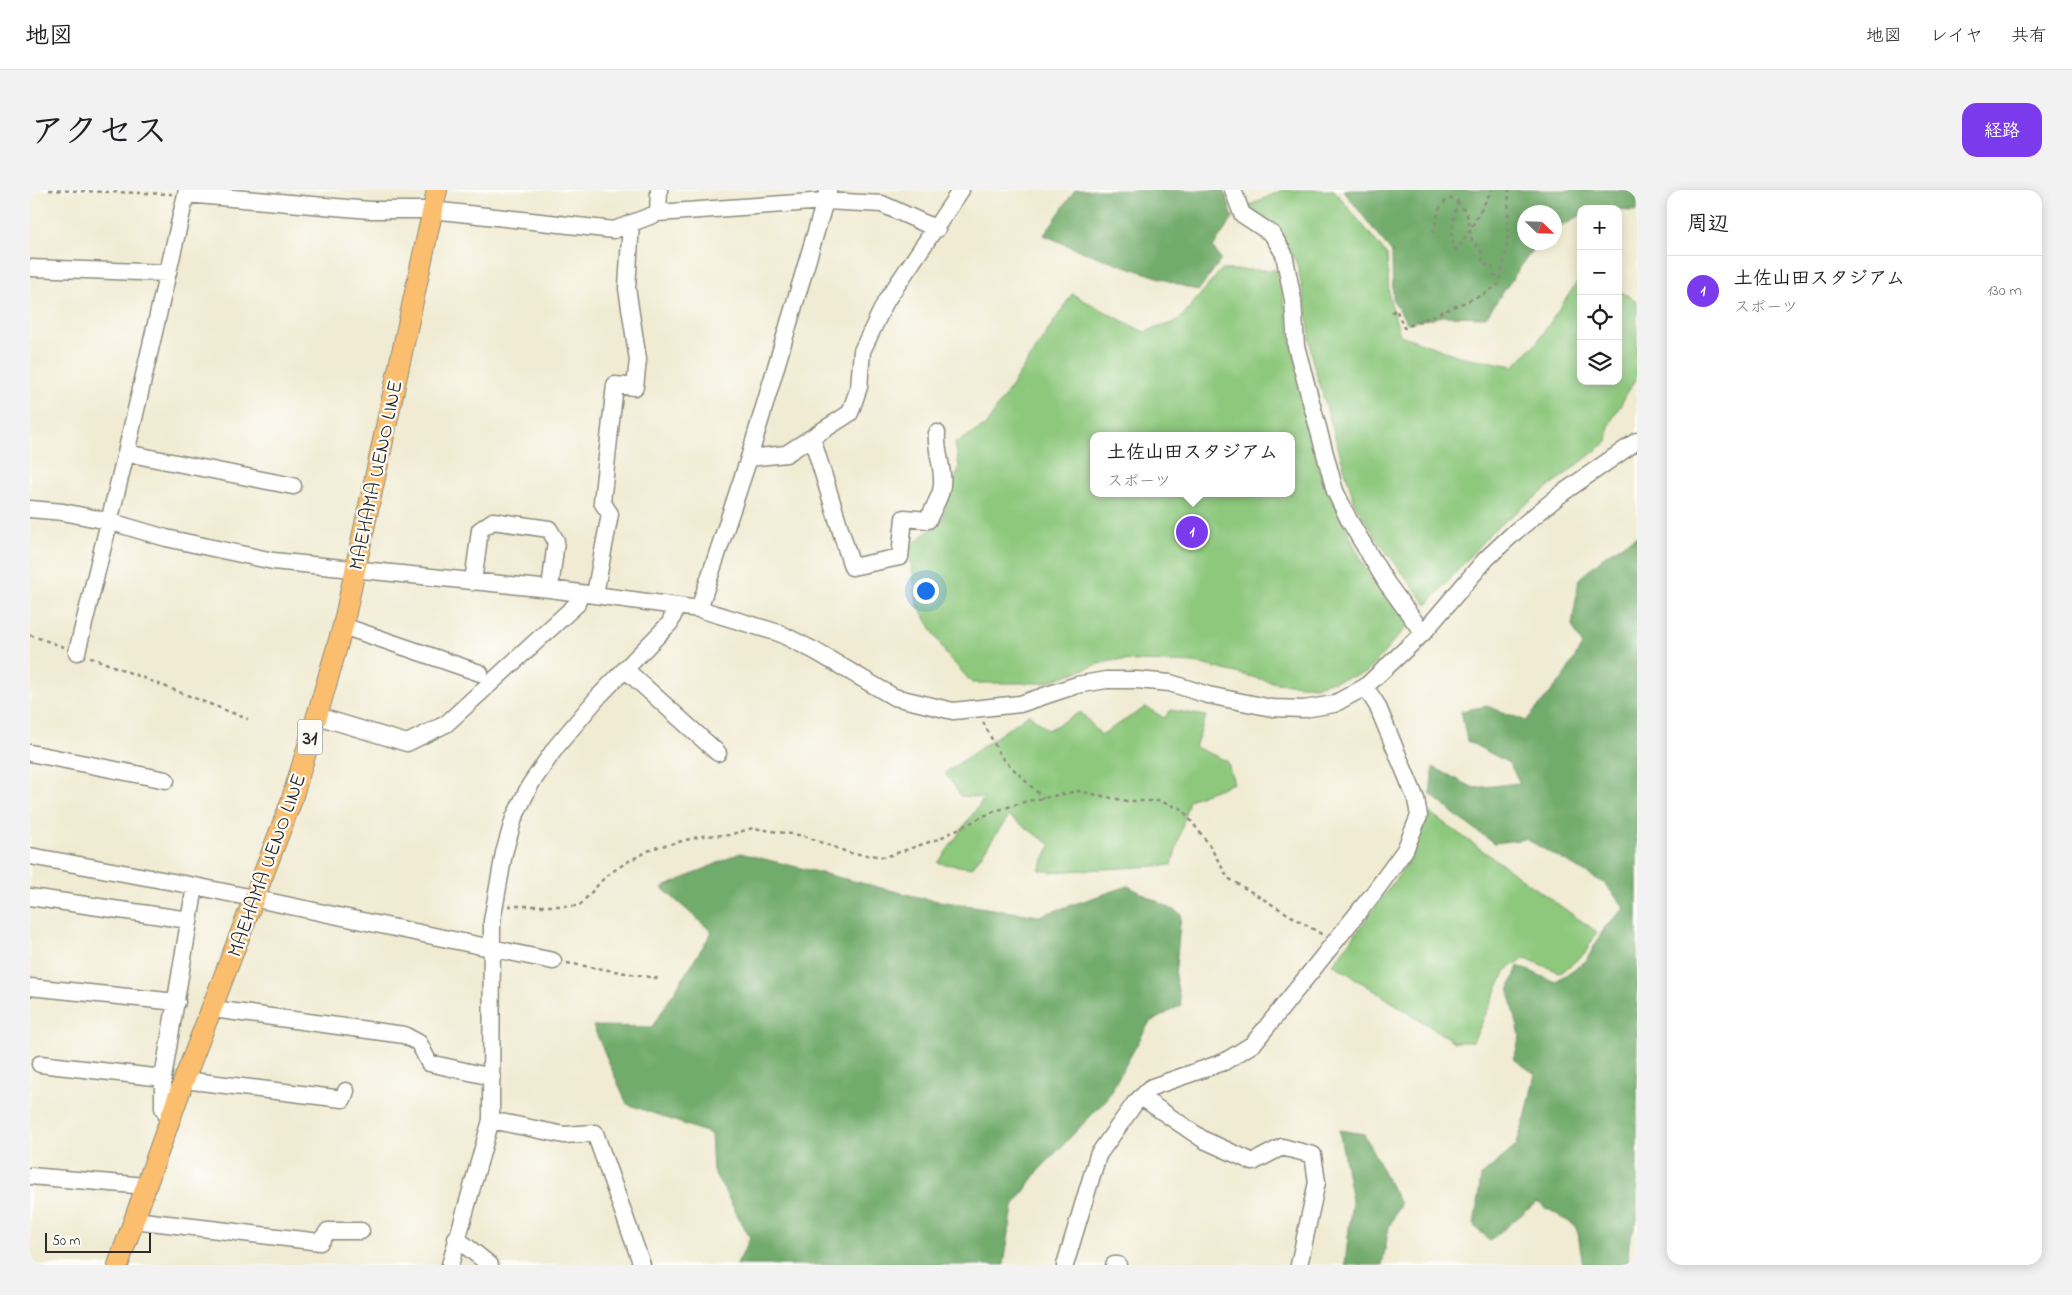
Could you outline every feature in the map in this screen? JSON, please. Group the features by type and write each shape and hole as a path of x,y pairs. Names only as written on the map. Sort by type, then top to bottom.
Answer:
{"main road":[{"name":"MAEHAMA UENO LINE","path":"118,1265 184,1080 213,1009 290,805 317,716 343,626 437,190"}],"street":[{"path":"658,213 659,190"},
{"path":"749,458 786,454 850,413 859,386 862,351 886,301 937,229 961,190"},
{"path":"1234,190 1242,214 1272,234 1284,254 1294,300 1296,346 1335,491 1349,520 1386,582 1423,633"},
{"path":"76,652 126,453 186,192 370,210 432,210 614,230 658,213 827,195 882,204 937,229"},
{"path":"700,609 749,458 827,195"},
{"path":"317,716 407,743 446,724 586,594 610,514 602,502 615,385 636,386 638,360 627,288 631,223"},
{"path":"30,268 168,273"},
{"path":"812,438 852,567 900,557 904,518 928,520 941,491 942,477 935,447 937,433"},
{"path":"30,509 63,512 108,521 166,538 274,561 550,589 700,609 779,633 815,651 894,697 953,711 1020,704 1077,684 1106,680 1137,680 1170,684 1208,695 1272,708 1304,709 1334,704 1365,687 1423,633 1486,559 1516,531 1561,494 1637,441"},
{"path":"126,453 293,486"},
{"path":"473,582 480,530 493,521 549,529 556,541 550,589"},
{"path":"450,1265 456,1238 491,1120 494,906 506,844 514,818 530,785 556,747 599,696 670,623 677,606"},
{"path":"343,626 480,673"},
{"path":"626,670 718,753"},
{"path":"1065,1265 1098,1156 1141,1098 1152,1087 1224,1062 1254,1044 1335,943 1405,850 1419,816 1416,799 1377,705 1365,687"},
{"path":"30,753 166,780"},
{"path":"30,856 195,886 553,961"},
{"path":"170,1121 163,1108 163,1078 195,886"},
{"path":"30,897 189,920"},
{"path":"30,988 177,1002"},
{"path":"213,1009 404,1035 419,1043 429,1063 492,1078"},
{"path":"40,1064 163,1078"},
{"path":"184,1080 343,1099 346,1091"},
{"path":"1141,1098 1204,1140 1253,1162 1282,1147 1313,1155 1317,1182 1299,1265"},
{"path":"491,1120 564,1135 595,1133 642,1265"},
{"path":"30,1176 146,1186"},
{"path":"134,1220 320,1242 328,1231 361,1231"},
{"path":"456,1238 490,1265"}],"path":[{"path":"49,190 186,192"},
{"path":"1456,201 1452,238 1456,250 1461,247 1469,228 1492,190"},
{"path":"1392,313 1396,309 1404,328 1484,294 1498,284 1507,247 1509,190"},
{"path":"1433,233 1439,209 1448,198 1456,201 1467,214 1472,241 1481,250 1483,264 1492,266 1494,275 1500,277"},
{"path":"30,635 248,719"},
{"path":"976,708 1000,757 1043,798"},
{"path":"494,906 579,906 606,876 627,862 654,848 702,836 729,834 753,828 804,836 850,854 885,856 938,839 992,812 1043,798 1078,791 1127,801 1159,802 1182,809 1208,843 1228,878 1335,943"},
{"path":"553,961 662,979"}],"green space":[{"path":"1075,190 1224,190 1233,218 1213,247 1221,260 1198,291 1081,251 1044,235"},
{"path":"1282,190 1334,190 1387,255 1389,296 1400,335 1459,356 1514,366 1538,341 1577,282 1577,385 1622,385 1622,292 1637,301 1637,376 1609,425 1607,442 1492,531 1427,605 1378,541 1355,504 1312,359 1307,312 1297,264 1276,227 1246,207"},
{"path":"1343,190 1637,190 1637,211 1622,210 1622,205 1577,205 1577,217 1562,226 1562,205 1517,205 1517,250 1532,250 1486,317 1444,316 1407,323 1393,300 1392,253"},
{"path":"1221,270 1277,270 1320,474 1370,578 1415,618 1366,673 1315,686 1276,683 1197,663 1111,660 1044,683 972,683 946,654 917,604 909,547 942,520 959,467 955,443 985,426 1072,294 1144,332 1178,321"},
{"path":"1637,536 1637,1220 1629,1243 1628,1265 1583,1265 1577,1227 1537,1202 1490,1240 1474,1226 1481,1176 1516,1146 1526,1115 1535,1074 1514,1059 1520,1036 1509,991 1518,966 1555,982 1586,961 1605,927 1625,908 1604,883 1526,839 1494,843 1460,819 1430,794 1433,767 1474,788 1520,783 1509,763 1467,741 1461,711 1487,706 1526,721 1563,678 1582,645 1572,625 1579,579 1607,554"},
{"path":"1146,707 1164,718 1171,710 1206,716 1195,747 1227,761 1234,783 1189,800 1172,865 1051,872 1039,870 1051,845 1009,816 972,868 938,863 984,798 961,796 945,773 1029,714 1048,730 1081,712 1101,735"},
{"path":"1430,813 1597,932 1585,953 1561,973 1525,958 1506,970 1473,1042 1454,1042 1333,964 1407,864"},
{"path":"740,853 926,899 1039,916 1128,886 1181,914 1175,976 1181,1005 1149,1023 1106,1100 1039,1170 1013,1207 1004,1265 737,1265 750,1238 713,1170 711,1134 627,1104 593,1026 652,1027 712,932 662,888"},
{"path":"1339,1130 1364,1134 1400,1204 1389,1227 1382,1265 1345,1265 1352,1200"}],"place":[{"name":"土佐山田スタジアム","path":"1192,532"}]}
